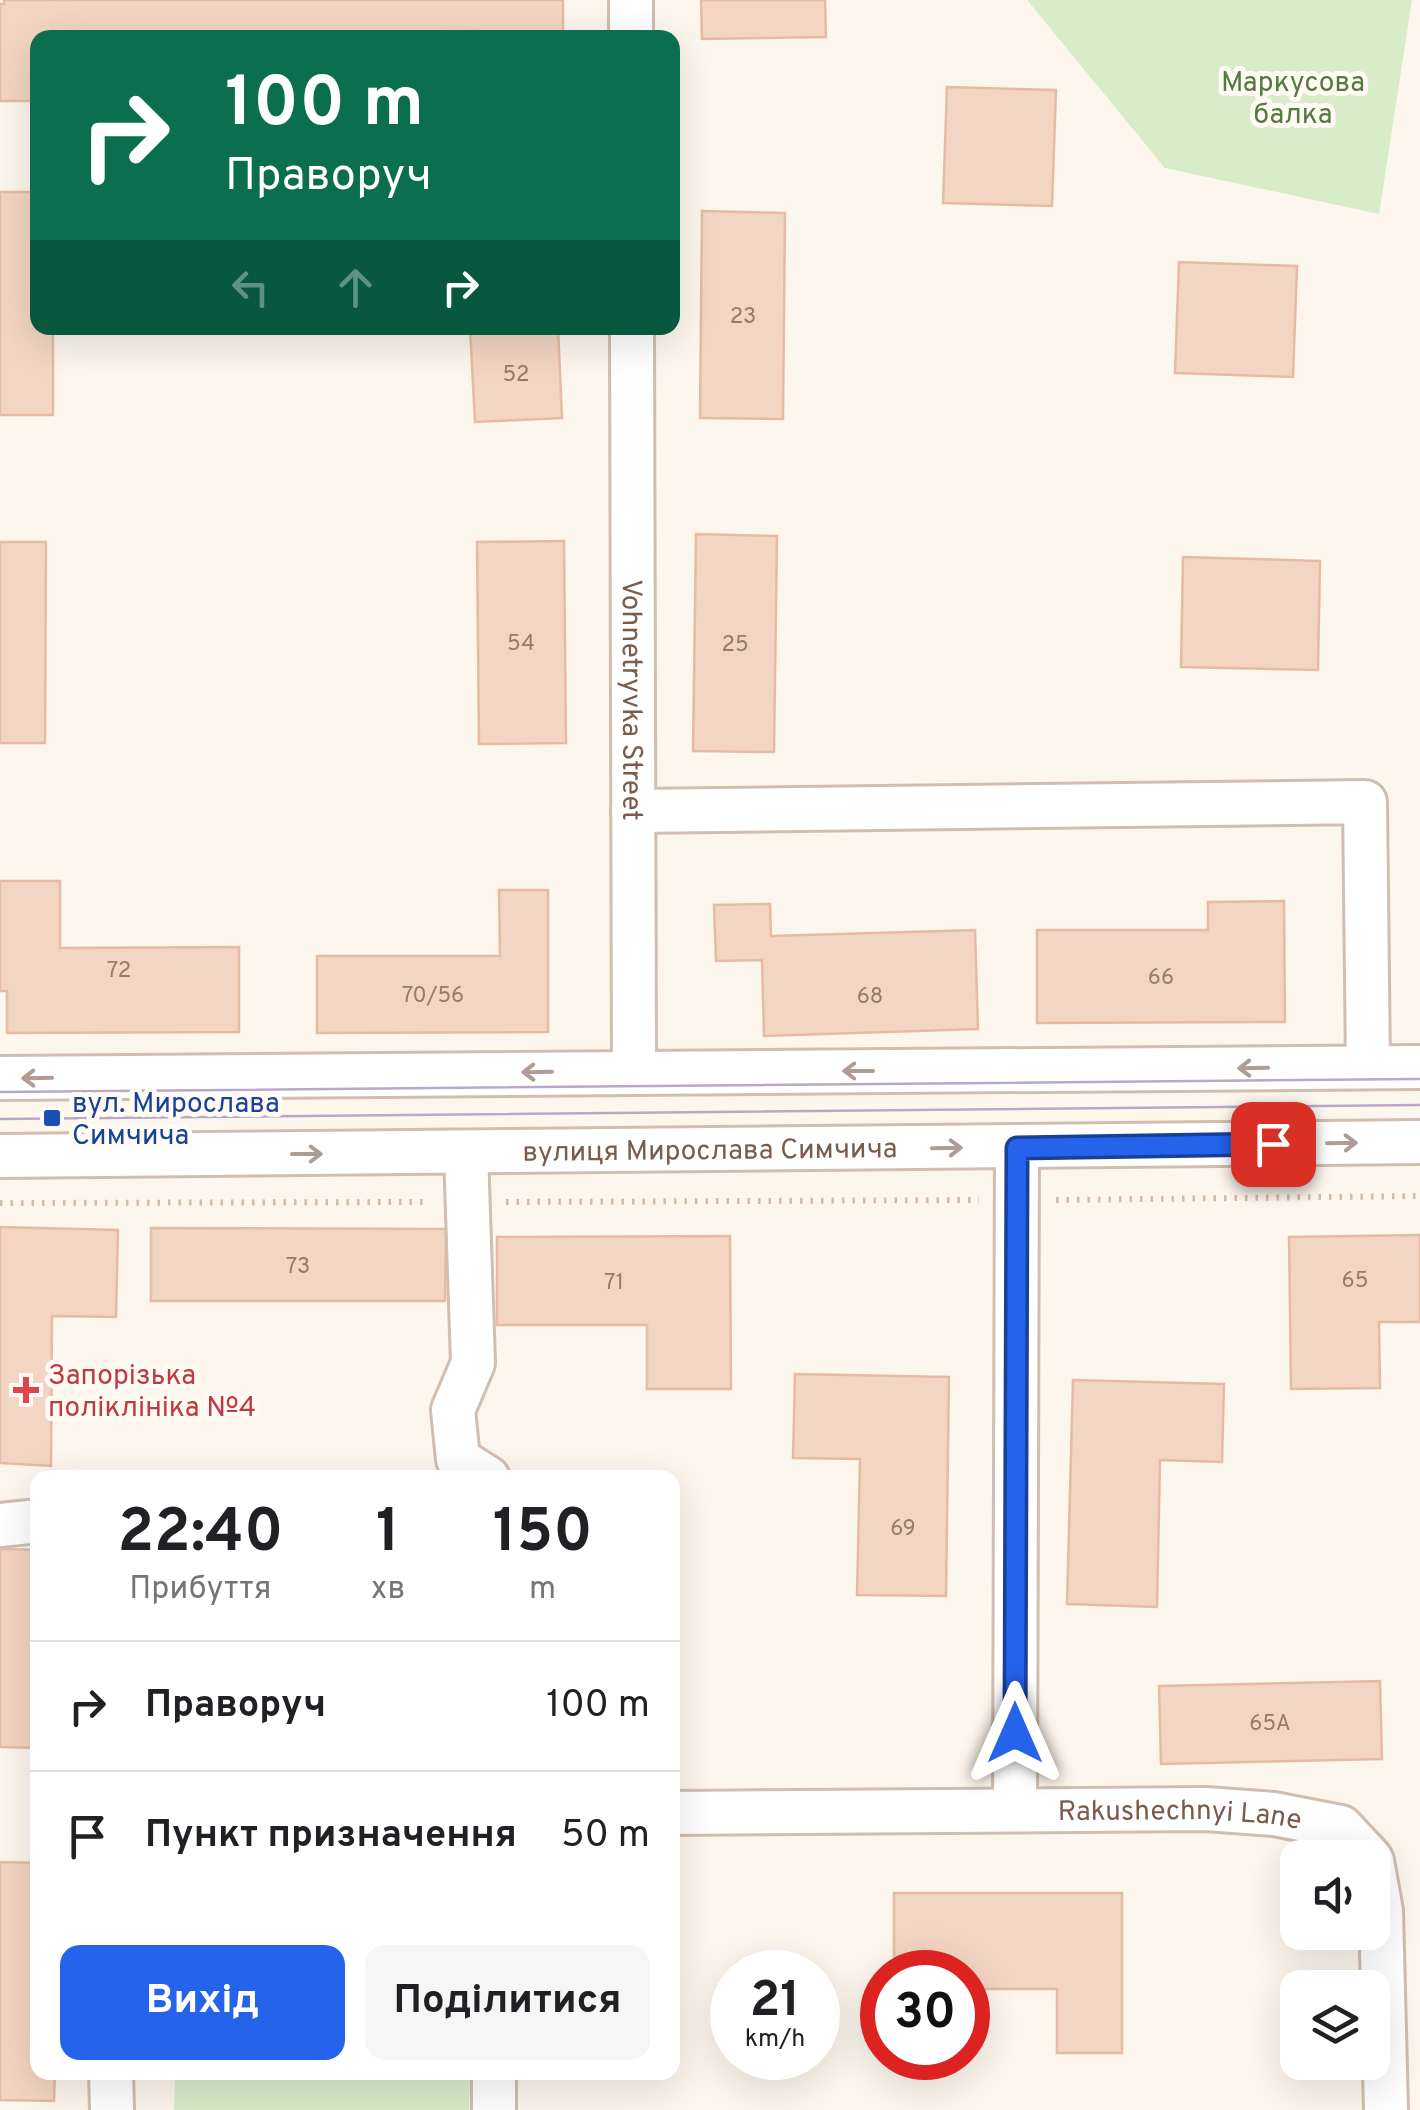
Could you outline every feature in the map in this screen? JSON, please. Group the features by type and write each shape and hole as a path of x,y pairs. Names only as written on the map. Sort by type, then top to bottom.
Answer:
{"street":[{"path":"630,0 631,30"},
{"name":"Vohnetryvka Street","path":"632,335 634,1071"},
{"path":"633,810 1364,802 1368,1067"},
{"path":"0,1078 1420,1067"},
{"name":"вулиця Мирослава Симчича","path":"0,1156 1420,1142"},
{"path":"1015,1809 1017,1148"},
{"path":"466,1153 473,1364 453,1410 458,1458 476,1470"},
{"path":"0,1525 30,1522"},
{"name":"Rakushechnyi Lane","path":"680,1813 1206,1808 1274,1814 1341,1827 1353,1840"},
{"name":"Rakushechnyi Lane","path":"1382,1950 1386,2110"},
{"path":"111,2080 112,2110"},
{"path":"494,2080 494,2110"}],"path":[{"path":"1016,1200 1420,1196"}],"green space":[{"name":"Маркусова балка","path":"1027,0 1412,0 1379,214 1165,168"},
{"path":"175,2080 470,2080 469,2110 174,2110"}],"building":[{"path":"4,0 563,0 563,30 30,30 30,101 0,101 0,4"},
{"path":"701,0 825,0 826,37 702,39"},
{"path":"947,87 1056,90 1052,206 943,203"},
{"path":"0,192 30,192 30,335 53,335 53,415 0,415"},
{"path":"702,211 785,213 783,419 700,418"},
{"path":"1179,262 1297,266 1293,377 1175,373"},
{"path":"470,335 558,335 562,418 475,422"},
{"path":"696,534 777,536 774,752 693,751"},
{"path":"564,541 566,743 479,744 477,542"},
{"path":"0,542 46,542 45,743 0,743"},
{"path":"1183,557 1320,561 1318,670 1181,667"},
{"path":"0,881 60,881 60,948 239,947 239,1032 7,1033 7,991 0,991"},
{"path":"499,890 548,890 548,1032 317,1033 317,956 500,956"},
{"path":"1284,901 1285,1022 1037,1023 1037,930 1208,930 1208,902"},
{"path":"770,904 771,936 975,930 978,1029 764,1036 762,960 716,961 714,905"},
{"name":"Запорізька поліклініка №4","path":"0,1227 118,1230 116,1317 52,1316 51,1466 0,1463"},
{"path":"151,1228 446,1229 445,1301 151,1301"},
{"path":"1420,1235 1420,1322 1379,1322 1380,1388 1291,1389 1289,1237"},
{"path":"730,1236 731,1389 647,1389 647,1325 497,1325 497,1237"},
{"path":"795,1374 949,1377 946,1596 857,1595 860,1459 793,1458"},
{"path":"1073,1380 1224,1384 1222,1462 1160,1460 1157,1607 1067,1604"},
{"path":"0,1549 30,1550 30,1748 0,1747"},
{"path":"1380,1681 1382,1759 1161,1764 1159,1686"},
{"path":"0,1862 30,1863 30,2080 55,2080 54,2101 0,2100"},
{"path":"894,1893 1122,1893 1122,2053 1057,2053 1057,1989 990,1989 990,1950 894,1950"}],"tram line":[{"path":"0,1092 1420,1079"},
{"path":"0,1119 1420,1105"}],"place":[{"name":"вул. Мирослава Симчича","path":"52,1118"},
{"name":"Запорізька поліклініка №4","path":"26,1390"}],"route":[{"path":"1015,1733 1017,1148 1273,1144"}]}
